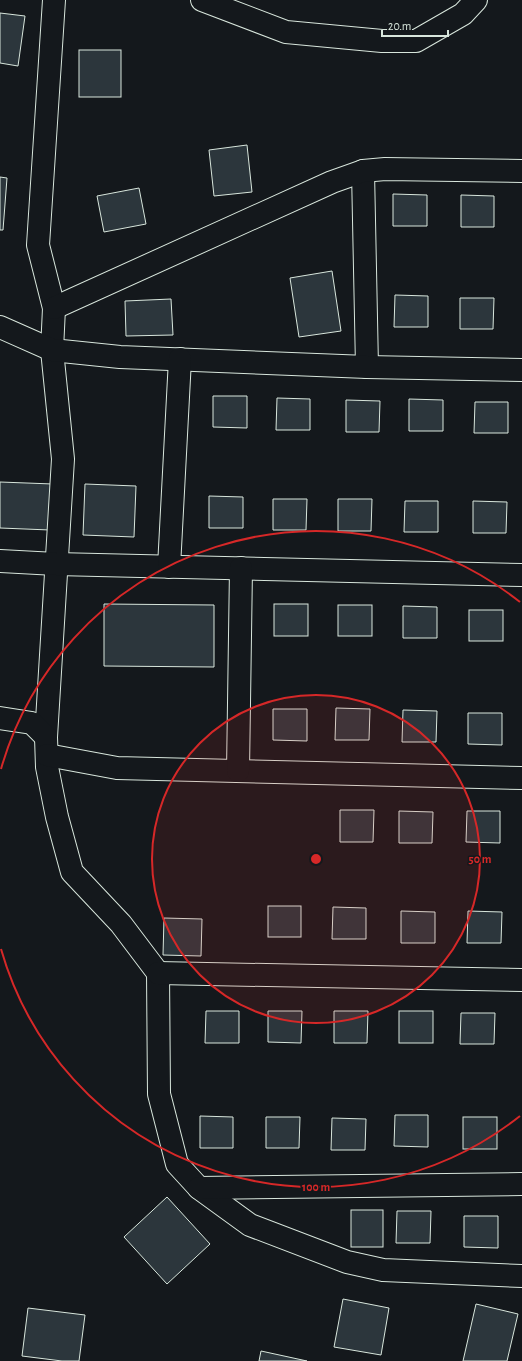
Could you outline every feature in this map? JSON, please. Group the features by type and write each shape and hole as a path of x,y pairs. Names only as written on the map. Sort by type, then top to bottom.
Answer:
{"street":[{"path":"54,0 38,245 54,308 52,350 63,459 46,746 47,767 57,817 72,872 121,924 158,973 159,1094 177,1164 199,1188 250,1225 347,1262 382,1270 522,1276"},
{"path":"202,0 286,32 382,41 416,41 463,14 476,0"},
{"path":"54,308 332,182 364,171 386,169 522,171"},
{"path":"364,171 367,367"},
{"path":"0,327 52,350 120,357 367,367 522,370"},
{"path":"169,567 180,359"},
{"path":"0,561 56,564 522,575"},
{"path":"238,771 241,568"},
{"path":"0,718 32,723 46,746 117,768 522,778"},
{"path":"158,973 522,980"},
{"path":"199,1188 522,1184"}],"building":[{"path":"0,13 25,16 18,66 0,63"},
{"path":"79,50 121,50 121,97 79,97"},
{"path":"247,145 252,192 214,196 209,150"},
{"path":"0,177 7,178 3,230 0,230"},
{"path":"139,188 146,224 104,232 97,196"},
{"path":"393,194 427,195 427,226 393,226"},
{"path":"461,195 494,196 494,227 461,227"},
{"path":"332,271 341,331 299,337 290,278"},
{"path":"395,295 428,296 428,327 394,327"},
{"path":"460,298 494,298 493,329 460,329"},
{"path":"171,299 173,335 126,336 125,301"},
{"path":"213,396 247,396 247,428 213,427"},
{"path":"277,398 310,399 310,430 276,430"},
{"path":"409,399 443,400 443,431 409,431"},
{"path":"346,400 380,401 379,432 346,432"},
{"path":"475,402 508,402 508,433 474,433"},
{"path":"0,482 53,484 50,530 0,528"},
{"path":"85,484 136,486 134,537 83,535"},
{"path":"209,496 243,497 243,528 209,528"},
{"path":"273,499 307,499 306,530 273,530"},
{"path":"338,499 372,499 371,531 338,531"},
{"path":"405,501 438,501 438,532 404,532"},
{"path":"473,501 507,502 506,533 473,533"},
{"path":"104,604 214,605 214,667 104,666"},
{"path":"274,604 308,604 308,636 274,636"},
{"path":"338,605 372,605 372,636 338,636"},
{"path":"403,606 437,607 437,638 403,638"},
{"path":"469,610 503,610 503,641 469,641"},
{"path":"336,708 370,709 369,740 335,740"},
{"path":"273,709 307,709 307,741 273,740"},
{"path":"403,710 437,711 436,742 402,742"},
{"path":"468,713 502,713 502,745 468,744"},
{"path":"340,810 374,810 373,842 340,842"},
{"path":"399,811 433,812 432,843 399,843"},
{"path":"467,811 500,811 500,843 466,842"},
{"path":"268,906 301,906 301,937 268,937"},
{"path":"333,907 366,908 366,939 332,939"},
{"path":"401,911 435,912 435,943 401,943"},
{"path":"468,911 502,912 501,943 467,943"},
{"path":"164,918 202,919 201,956 163,955"},
{"path":"206,1011 239,1011 239,1043 205,1043"},
{"path":"268,1011 302,1011 301,1043 268,1042"},
{"path":"334,1011 368,1011 367,1043 334,1043"},
{"path":"399,1011 433,1011 433,1043 399,1043"},
{"path":"461,1013 495,1013 494,1044 460,1044"},
{"path":"395,1115 428,1115 428,1147 394,1146"},
{"path":"200,1116 233,1117 233,1148 200,1148"},
{"path":"266,1117 300,1117 299,1148 266,1148"},
{"path":"463,1117 497,1117 497,1149 463,1149"},
{"path":"332,1118 366,1119 365,1150 331,1150"},
{"path":"167,1197 210,1244 167,1284 124,1237"},
{"path":"351,1210 383,1210 383,1247 351,1247"},
{"path":"397,1211 431,1211 430,1243 396,1243"},
{"path":"464,1216 498,1216 498,1248 464,1247"},
{"path":"343,1299 389,1308 381,1355 334,1347"},
{"path":"476,1304 518,1314 507,1361 463,1361"},
{"path":"28,1308 85,1315 79,1361 62,1361 22,1356"},
{"path":"261,1351 307,1361 259,1361"}]}
